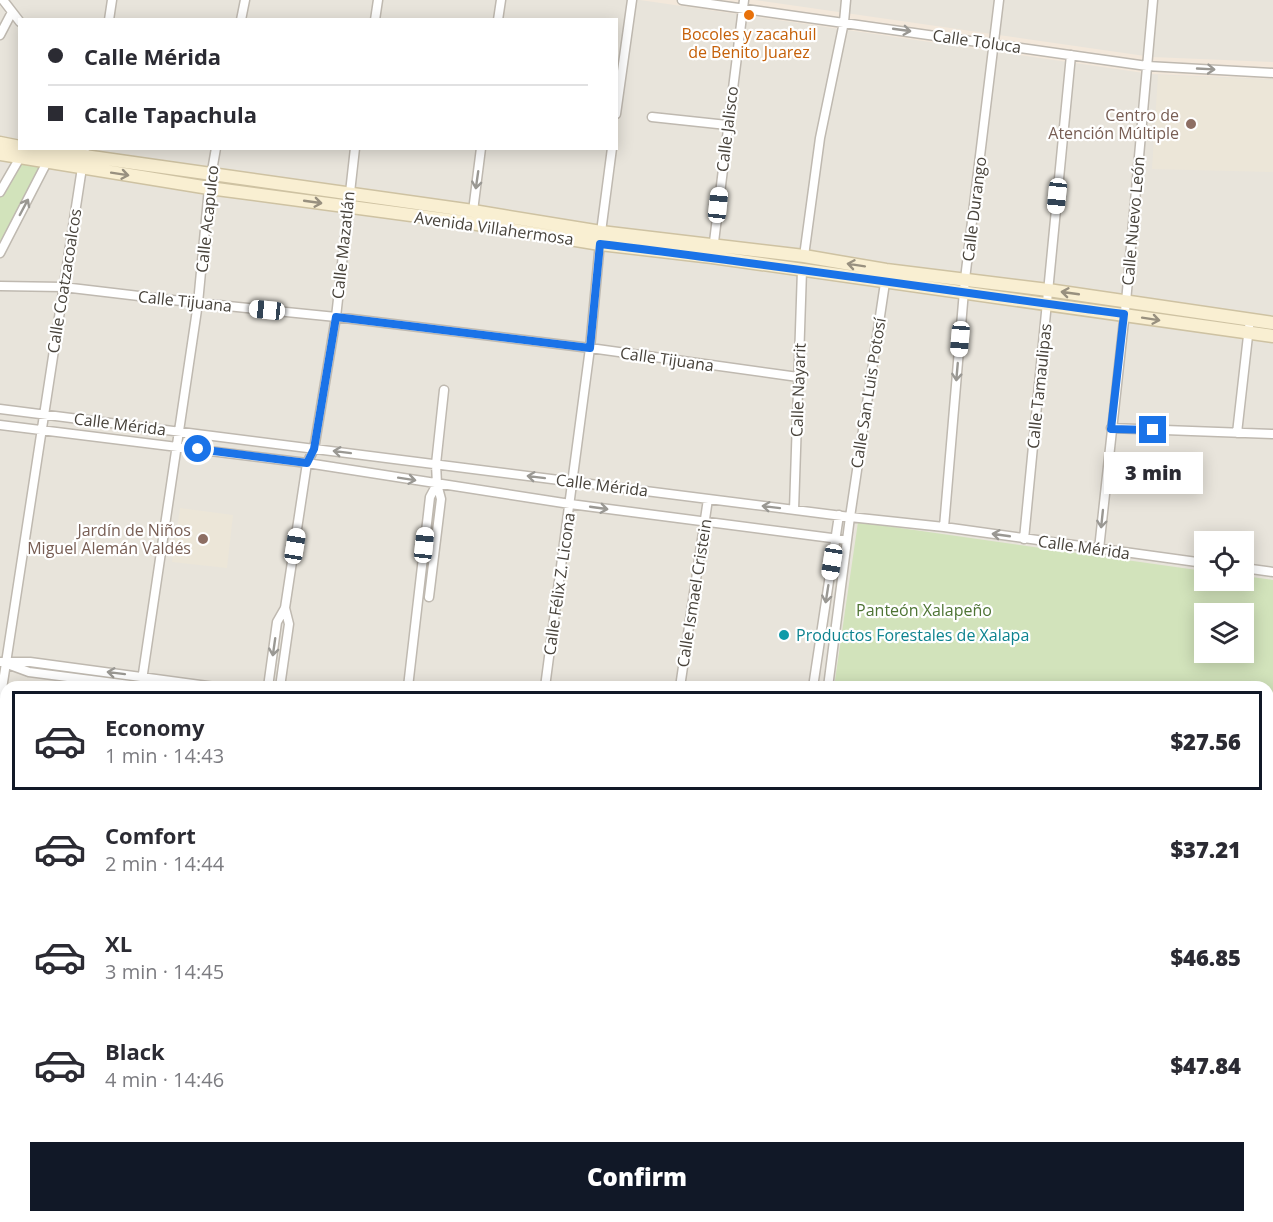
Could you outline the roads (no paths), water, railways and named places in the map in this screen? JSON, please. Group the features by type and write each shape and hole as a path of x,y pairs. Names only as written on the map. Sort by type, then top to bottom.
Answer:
{"main road":[{"name":"Avenida Villahermosa","path":"0,143 18,149"},
{"name":"Avenida Villahermosa","path":"0,154 23,151 83,157 209,182 348,201 471,223 713,251 804,256 886,270 1048,290 1125,308 1249,327 1273,336"},
{"name":"Avenida Villahermosa","path":"23,151 47,162 83,157"},
{"name":"Avenida Villahermosa","path":"348,201 473,212 600,238"},
{"name":"Avenida Villahermosa","path":"713,251 802,270 885,283 1047,304 1125,308"},
{"name":"Avenida Villahermosa","path":"1249,327 1273,323"}],"street":[{"path":"3,0 18,20"},
{"path":"109,18 112,0"},
{"path":"241,18 244,0"},
{"path":"375,18 378,0"},
{"path":"498,18 501,0"},
{"path":"618,100 632,0"},
{"name":"Calle Toluca","path":"682,0 743,4 844,22 1147,66 1273,73"},
{"path":"804,256 820,138 844,22 846,0"},
{"name":"Calle Durango","path":"944,527 965,279 999,0"},
{"name":"Calle Nuevo León","path":"1099,549 1125,308 1153,0"},
{"name":"Calle Jalisco","path":"713,251 743,4"},
{"path":"0,36 12,12"},
{"name":"Calle Tamaulipas","path":"1024,539 1071,55"},
{"path":"652,117 727,125"},
{"name":"Calle Acapulco","path":"142,681 198,303 209,182 216,150"},
{"name":"Calle Mazatlán","path":"285,608 307,463 314,449 336,317 355,150"},
{"path":"473,212 481,150"},
{"name":"Calle Félix Z. Licona","path":"546,681 590,348 600,238 612,150"},
{"path":"0,192 23,151"},
{"name":"Calle Coatzacoalcos","path":"2,681 83,157"},
{"path":"0,252 47,162"},
{"name":"Calle Nayarit","path":"794,510 802,270"},
{"name":"Calle San Luis Potosí","path":"829,681 886,270"},
{"name":"Calle Tijuana","path":"0,286 63,287 336,317 590,348 798,377"},
{"path":"1237,434 1249,327"},
{"path":"429,597 441,499 437,484 436,464 444,390"},
{"name":"Calle Mérida","path":"0,409 839,516 944,527 1194,562"},
{"name":"Calle Mérida","path":"0,425 307,463 570,504 847,540"},
{"path":"1111,429 1273,434"},
{"path":"409,681 430,497 437,484"},
{"name":"Calle Ismael Cristein","path":"681,681 708,499"},
{"path":"814,681 839,516"},
{"path":"1254,569 1273,572"},
{"path":"269,681 277,622 285,608"},
{"path":"281,681 289,624 285,608"},
{"path":"3,663 30,662 175,681"},
{"path":"3,663 29,672 97,681"}],"place":[{"name":"Bocoles y zacahuil de Benito Juarez","path":"749,15"},
{"name":"Centro de Atención Múltiple","path":"1191,124"},
{"name":"Jardín de Niños Miguel Alemán Valdés","path":"203,539"},
{"name":"Productos Forestales de Xalapa","path":"784,635"}],"park label":[{"name":"Panteón Xalapeño","path":"924,610"}]}
